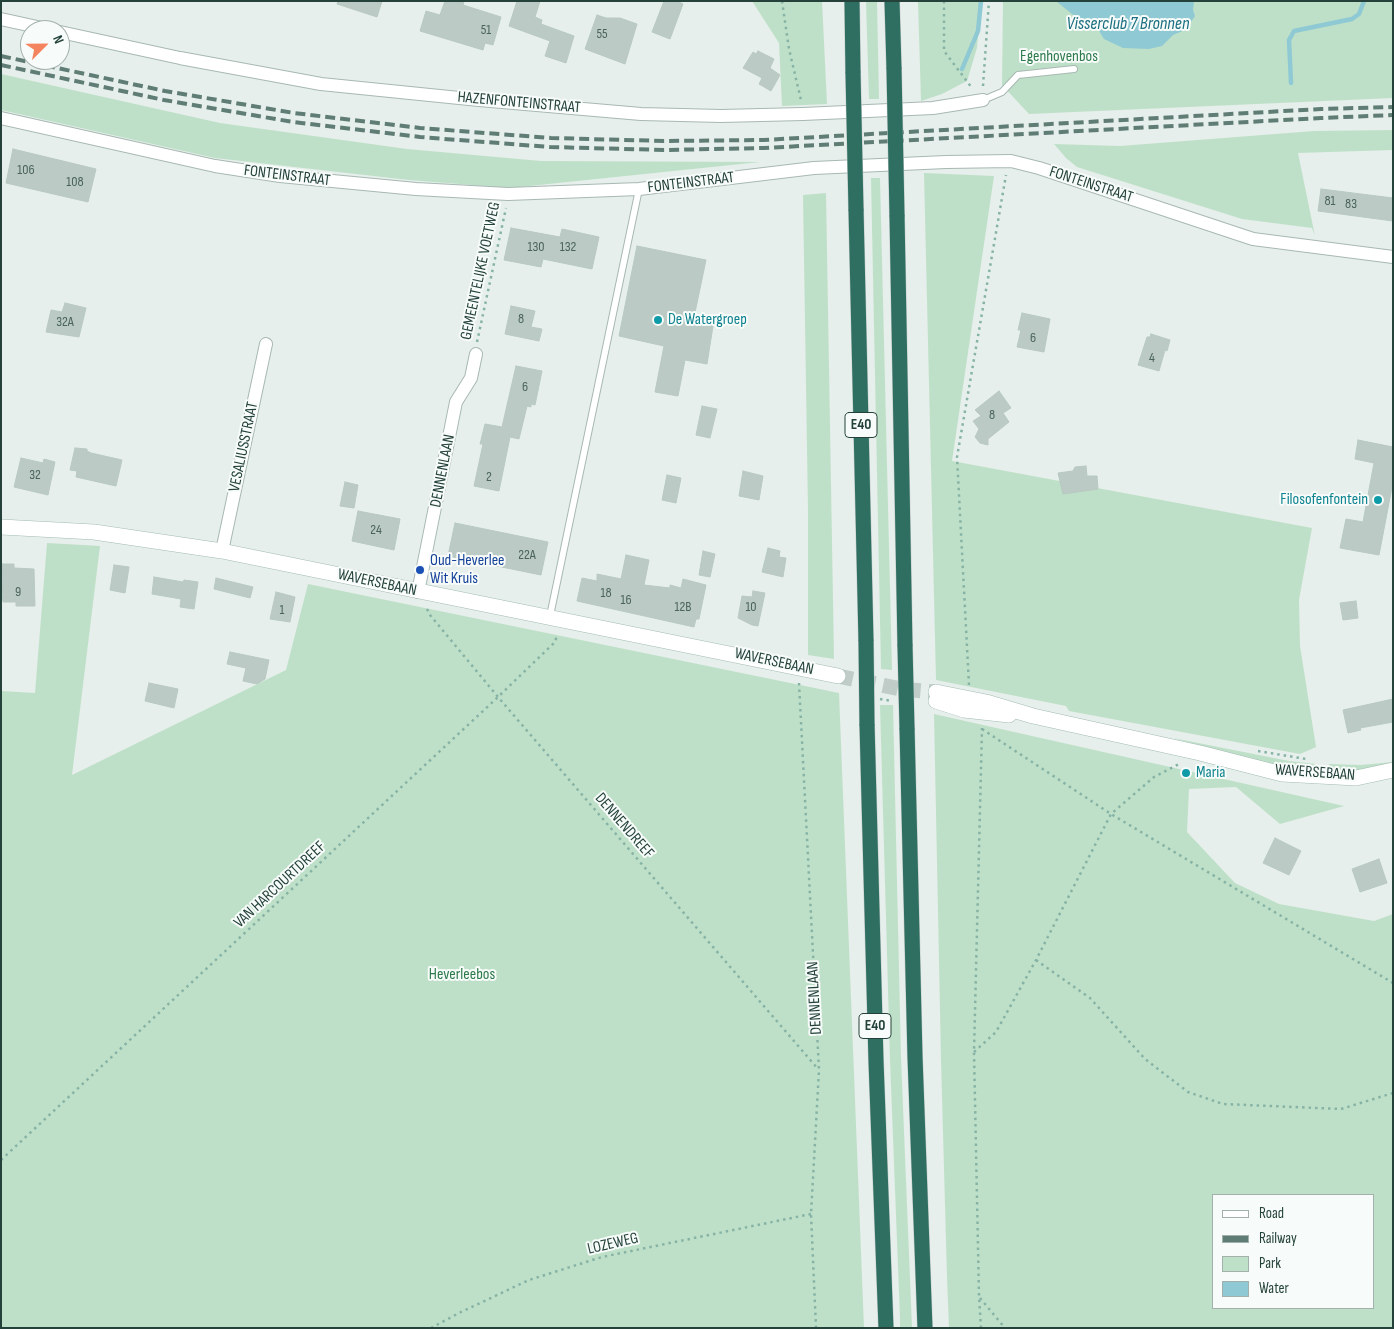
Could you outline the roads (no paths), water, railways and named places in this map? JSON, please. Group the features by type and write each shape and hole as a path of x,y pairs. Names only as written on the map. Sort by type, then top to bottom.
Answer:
{"highway":[{"name":"E40","path":"852,1 867,724 876,1061 886,1328"},
{"name":"E40","path":"892,1 915,1058 925,1328"}],"street":[{"path":"1,19 20,23"},
{"name":"HAZENFONTEINSTRAAT","path":"70,34 180,58 321,84 641,114 721,116 803,114 933,108 983,100"},
{"name":"FONTEINSTRAAT","path":"1,118 215,166 280,176 416,189 508,194 639,189 814,168 1011,161 1039,168 1253,239 1393,257"},
{"name":"VESALIUSSTRAAT","path":"222,551 266,344"},
{"name":"DENNENLAAN","path":"418,592 456,402 471,378 476,354"},
{"name":"WAVERSEBAAN","path":"1,527 94,532 222,551 838,676"},
{"name":"WAVERSEBAAN","path":"936,697 964,710 1033,716 1186,750 1282,774 1356,778 1393,770"}],"lane":[{"path":"983,100 1002,92 1018,75 1074,68"},
{"path":"556,618 639,189"}],"water":[{"name":"Visserclub 7 Bronnen","path":"1056,1 1194,1 1193,10 1195,16 1185,30 1173,35 1162,46 1149,49 1123,48 1104,39 1098,29 1072,14"}],"waterway":[{"path":"962,69 978,31 981,1"},
{"path":"1291,83 1289,40 1294,31 1352,19 1359,14 1364,1"}],"tunnel":[{"path":"838,676 901,689 936,692"}],"railway":[{"path":"1,56 165,91 294,113 420,128 551,138 664,141 763,140 1321,109 1393,107"},
{"path":"1,65 164,100 293,122 420,137 550,147 664,150 764,148 1393,115"}],"place":[{"name":"De Watergroep","path":"658,320"},
{"name":"Filosofenfontein","path":"1378,500"},
{"name":"Oud-Heverlee Wit Kruis","path":"420,570"},
{"name":"Maria","path":"1186,773"}],"park label":[{"name":"Egenhovenbos","path":"1059,57"},
{"name":"Heverleebos","path":"462,975"}]}
